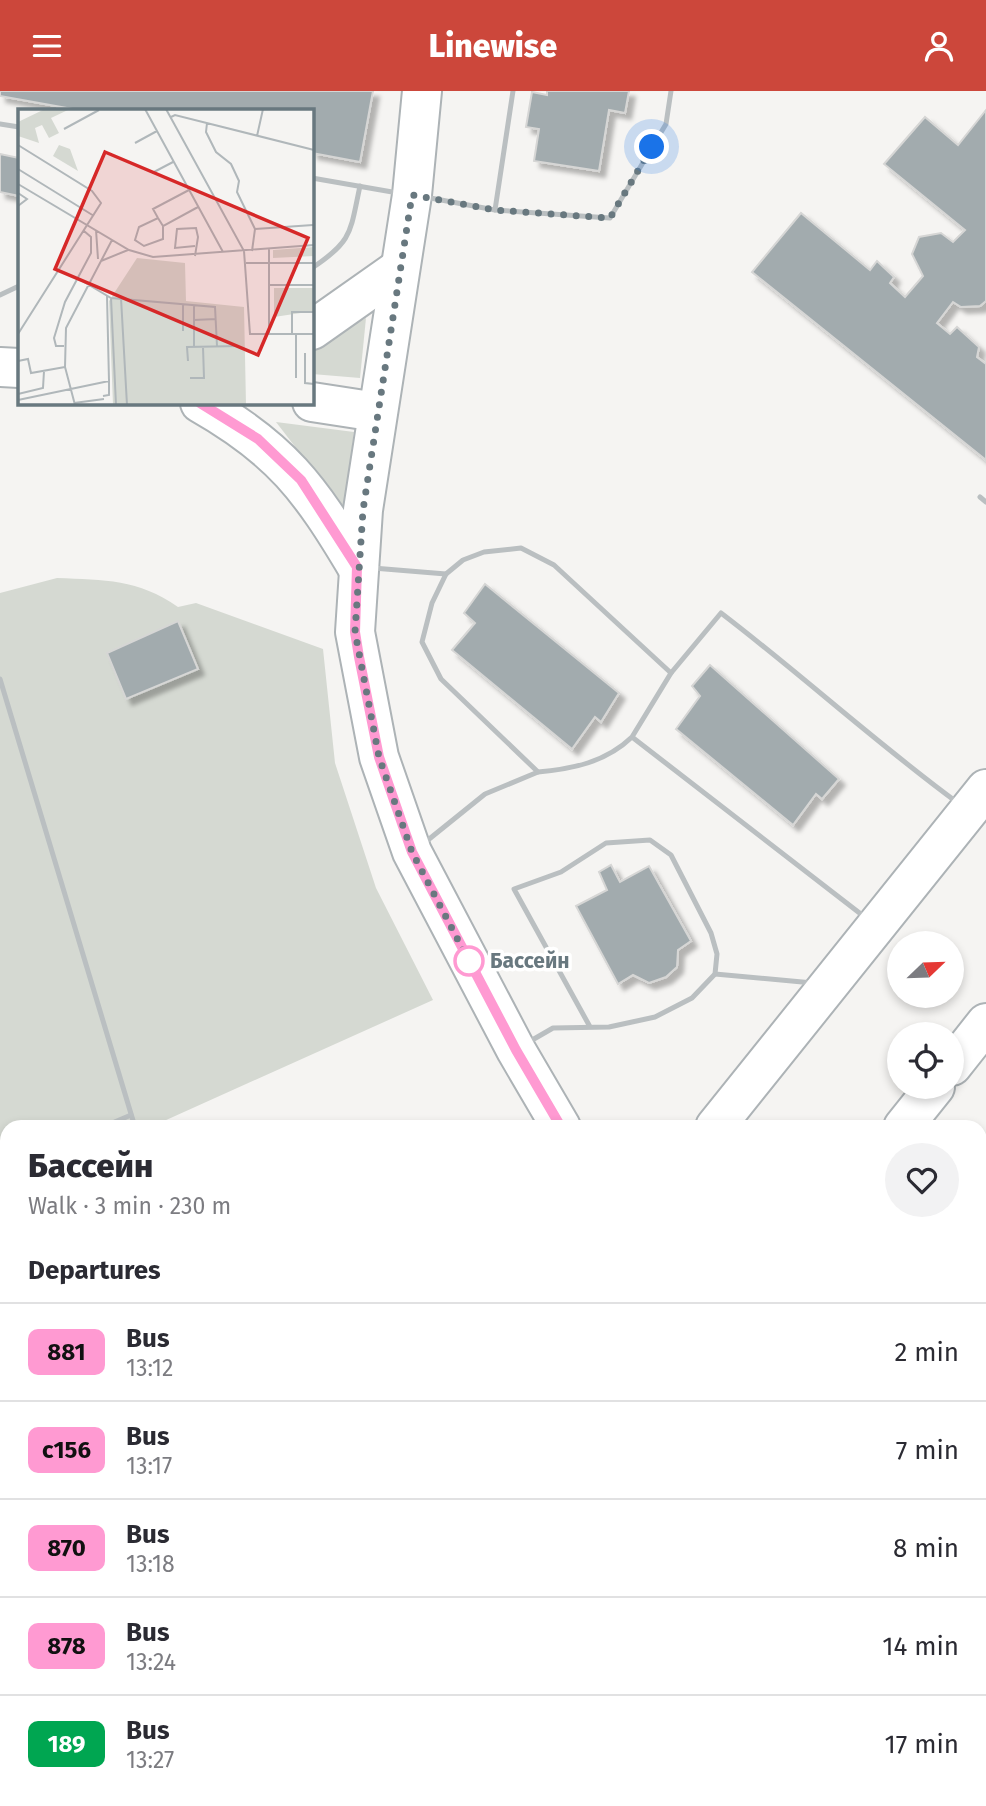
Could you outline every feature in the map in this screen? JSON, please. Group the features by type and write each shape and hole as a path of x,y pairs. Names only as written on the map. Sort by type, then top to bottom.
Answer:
{"street":[{"path":"422,91 412,195 377,411 357,567 357,644 379,757 412,852 516,1050 557,1120"},
{"path":"313,329 400,268"},
{"path":"0,367 18,368"},
{"path":"313,403 377,411"},
{"path":"202,404 258,439 301,480 357,567"},
{"path":"721,1120 977,800"},
{"path":"964,1051 986,1023"},
{"path":"909,1120 925,1099"}],"lane":[{"path":"495,210 513,91"},
{"path":"313,178 495,210 610,218 666,124 671,91"},
{"path":"0,124 18,127"},
{"path":"313,267 333,254 349,238 360,186"},
{"path":"0,295 18,286"},
{"path":"979,497 986,502"},
{"path":"538,772 441,679 429,661 422,642 432,603 446,574 463,560 484,552 521,548 554,565 671,673"},
{"path":"357,567 446,574"},
{"path":"412,852 485,795 538,772 570,769 621,748 632,737 671,673 721,613 901,760 977,800"},
{"path":"0,679 133,1120"},
{"path":"632,737 877,927"},
{"path":"516,1050 553,1028 589,1025 609,1027 655,1017 692,998 715,974 717,954 711,933 671,855 650,840 606,843 561,872 514,889 589,1025"},
{"path":"715,974 831,984"},
{"path":"119,1120 131,1115"}],"shaded area":[{"path":"366,318 360,378 313,374 313,347"},
{"path":"276,422 354,432 344,510"},
{"path":"57,578 120,583 149,591 178,607 196,603 323,649 335,763 376,888 433,1000 166,1120 0,1120 0,593"}],"building":[{"path":"0,91 373,91 360,162 313,153 313,109 72,109 0,96"},
{"path":"547,91 629,91 625,113 609,110 599,171 534,161 539,129 526,127 532,92 547,95"},
{"path":"986,110 986,301 980,306 961,307 953,302 937,323 950,334 957,327 979,347 977,357 986,364 986,460 752,272 801,213 870,270 877,261 894,277 890,283 905,297 923,276 912,254 919,237 941,233 953,242 965,230 884,164 925,117 958,145"},
{"path":"0,154 18,158 18,196 0,192"},
{"path":"485,584 619,693 601,722 595,717 572,749 452,650 475,623 464,613"},
{"path":"178,621 198,669 126,699 107,653"},
{"path":"710,665 839,779 822,799 816,794 793,825 676,729 700,696 692,686"},
{"path":"611,865 620,882 649,866 691,941 678,950 677,967 666,977 649,983 633,975 618,984 576,906 607,890 599,872"}],"bus line":[{"name":"881","path":"202,404 258,439 301,480 357,567 355,632 359,657 379,757 412,852 516,1050 557,1120"}],"place":[{"name":"Бассейн","path":"469,961"}],"route":[{"path":"469,961 412,852 379,757 355,632 357,567 363,510 394,295 412,195 495,210 610,218 652,147"}]}
